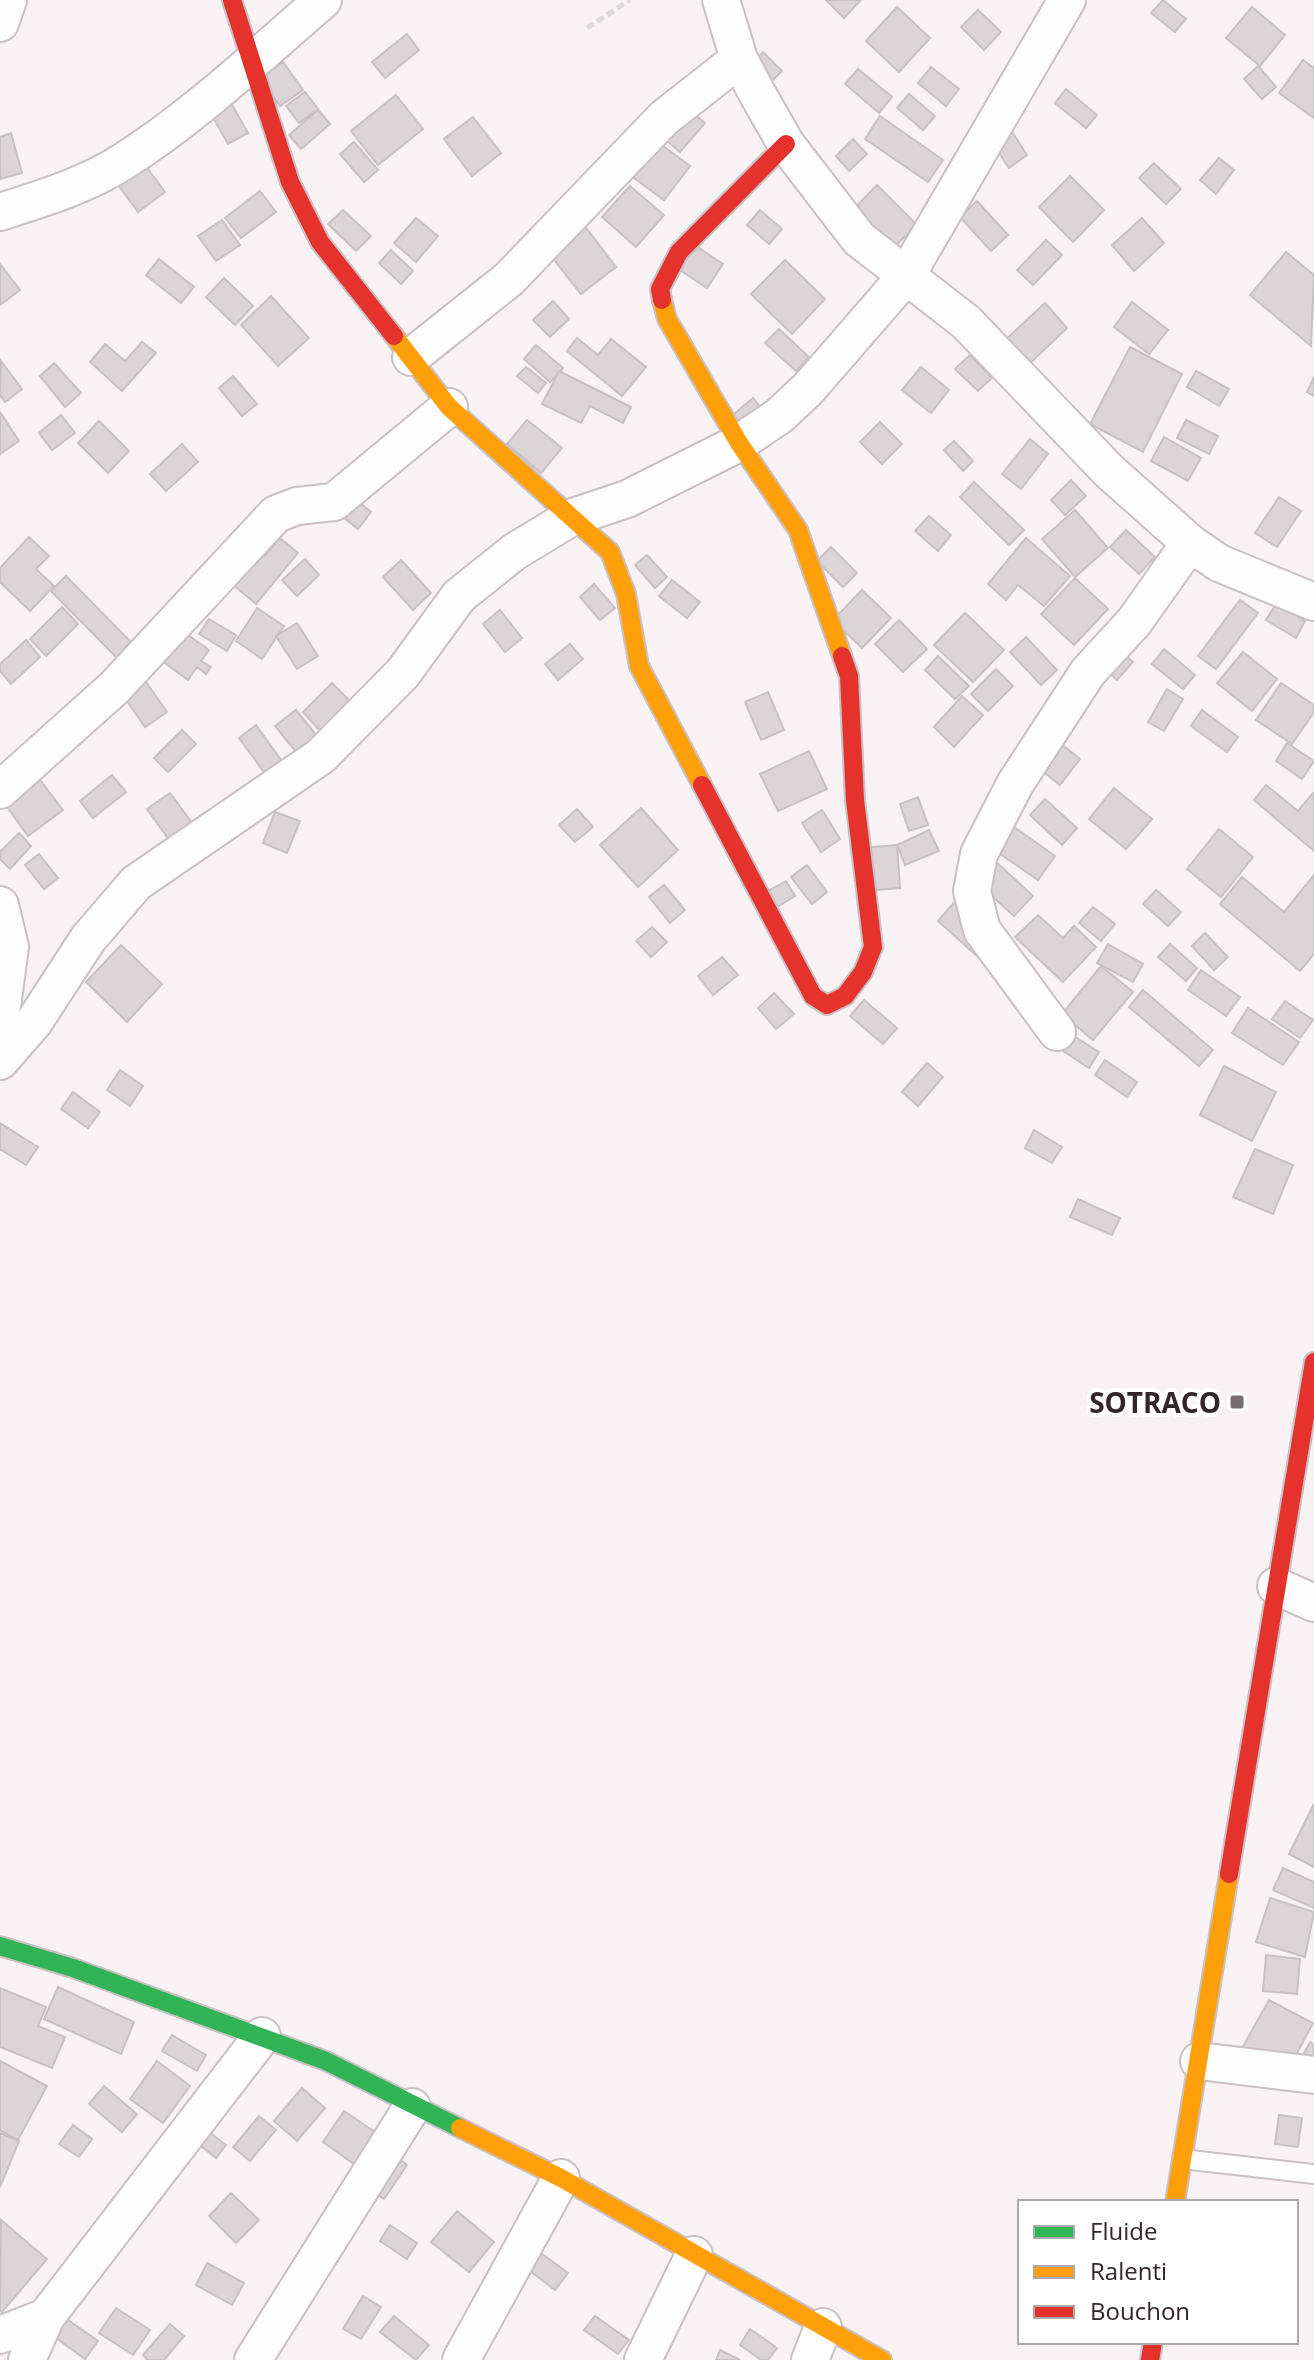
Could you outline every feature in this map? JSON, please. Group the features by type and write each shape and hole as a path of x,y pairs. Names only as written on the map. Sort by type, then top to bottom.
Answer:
{"street":[{"path":"232,0 290,182 320,242 449,407 610,552 620,572 639,666 645,680 813,996 827,1005 845,996 863,972 873,947 855,800 849,676 798,530 739,443 667,319 660,289 679,252 786,144"},
{"path":"0,212 46,197 123,162 252,62 323,0"},
{"path":"0,1061 34,1022 88,939 136,883 321,756 403,673 459,596 514,552 570,518 627,499 739,443 779,416 808,389 906,276 1067,0"},
{"path":"411,357 509,279 664,118 735,22"},
{"path":"735,22 786,144 859,239 966,322 1109,471 1190,543 1219,563 1314,602"},
{"path":"0,790 114,688 276,514 297,506 334,502 449,407"},
{"path":"1057,1032 982,930 972,891 979,854 1015,784 1088,672 1134,622 1190,543"},
{"path":"0,905 10,947 0,1021"},
{"path":"1175,2200 1314,1362"},
{"path":"1276,1586 1314,1603"},
{"path":"0,1946 326,2061 412,2107 561,2178 882,2360"},
{"path":"27,2360 46,2317 262,2036"},
{"path":"1199,2061 1314,2075"},
{"path":"253,2360 412,2107"},
{"path":"461,2360 561,2178"},
{"path":"643,2360 694,2255"},
{"path":"0,2335 46,2317"},
{"path":"810,2360 823,2327"}],"lane":[{"path":"1182,2159 1314,2174"}],"path":[{"path":"587,28 630,0"}],"building":[{"path":"826,0 861,0 844,18"},
{"path":"1163,0 1186,19 1175,32 1151,13"},
{"path":"897,7 930,38 899,72 866,41"},
{"path":"1252,7 1285,35 1260,66 1226,38"},
{"path":"978,10 1001,32 984,50 961,27"},
{"path":"407,34 419,50 385,78 372,62"},
{"path":"763,52 782,71 763,90 744,72"},
{"path":"1303,60 1314,68 1314,118 1279,93"},
{"path":"283,62 303,90 280,106 260,78"},
{"path":"1258,66 1276,87 1262,99 1244,79"},
{"path":"931,67 959,89 946,106 918,83"},
{"path":"858,69 892,97 879,113 845,84"},
{"path":"1066,89 1097,115 1086,128 1055,103"},
{"path":"305,92 318,109 299,123 286,106"},
{"path":"909,94 935,116 923,130 897,108"},
{"path":"396,95 423,129 378,165 351,131"},
{"path":"227,96 248,133 228,144 207,107"},
{"path":"685,106 705,123 680,152 660,135"},
{"path":"318,110 330,124 301,149 289,135"},
{"path":"880,116 943,160 928,182 865,139"},
{"path":"473,117 501,153 472,176 444,139"},
{"path":"1009,127 1027,155 1009,168 990,139"},
{"path":"11,133 22,173 0,179 0,137"},
{"path":"853,139 867,154 849,171 836,156"},
{"path":"655,140 690,166 664,200 630,175"},
{"path":"354,142 378,170 364,182 340,154"},
{"path":"140,158 165,192 138,212 113,178"},
{"path":"1219,158 1234,170 1216,194 1200,180"},
{"path":"1154,163 1181,189 1166,204 1139,178"},
{"path":"1070,176 1104,210 1073,242 1039,207"},
{"path":"877,185 917,225 885,256 846,217"},
{"path":"630,186 664,215 636,247 602,217"},
{"path":"260,191 276,212 241,238 225,218"},
{"path":"977,201 1008,235 991,251 960,217"},
{"path":"343,210 371,236 356,251 328,224"},
{"path":"760,210 782,229 769,244 747,225"},
{"path":"416,218 438,236 416,262 394,243"},
{"path":"1142,218 1164,243 1134,271 1112,245"},
{"path":"222,220 240,245 216,261 198,236"},
{"path":"584,225 616,267 581,294 548,252"},
{"path":"1046,240 1062,255 1033,285 1017,270"},
{"path":"690,242 723,264 707,288 674,266"},
{"path":"391,250 413,271 401,284 379,263"},
{"path":"1286,252 1314,275 1311,346 1250,295"},
{"path":"159,259 194,287 181,303 146,275"},
{"path":"785,260 825,299 792,334 751,294"},
{"path":"0,264 20,290 0,305"},
{"path":"224,278 253,306 235,325 206,297"},
{"path":"271,296 309,338 278,366 241,325"},
{"path":"553,301 569,319 550,337 533,320"},
{"path":"1132,302 1168,330 1149,354 1114,327"},
{"path":"1045,303 1067,328 1026,367 1003,342"},
{"path":"779,329 809,357 796,371 765,343"},
{"path":"577,338 598,355 611,339 646,367 622,396 567,351"},
{"path":"142,342 156,353 122,391 90,362 105,344 125,361"},
{"path":"536,345 563,368 550,382 524,359"},
{"path":"1130,347 1182,374 1143,452 1090,424"},
{"path":"970,355 992,378 978,391 955,369"},
{"path":"1,361 22,389 5,402 0,395"},
{"path":"54,363 81,393 65,407 40,376"},
{"path":"526,367 546,383 538,393 517,376"},
{"path":"921,367 949,390 931,413 902,390"},
{"path":"559,371 631,407 623,423 590,406 581,423 542,404"},
{"path":"1196,371 1229,389 1219,406 1187,387"},
{"path":"233,376 257,404 242,416 219,388"},
{"path":"1314,377 1314,396 1307,392"},
{"path":"753,398 765,413 721,425"},
{"path":"0,412 19,441 0,454"},
{"path":"61,415 75,433 52,450 39,433"},
{"path":"527,420 562,448 541,473 507,444"},
{"path":"1186,420 1218,436 1209,454 1177,438"},
{"path":"99,421 129,451 108,473 78,443"},
{"path":"880,422 902,444 882,464 860,442"},
{"path":"1164,437 1201,458 1188,481 1151,461"},
{"path":"1030,439 1048,454 1021,489 1002,474"},
{"path":"954,441 973,461 963,471 944,450"},
{"path":"182,444 198,462 166,491 150,474"},
{"path":"1071,480 1086,496 1065,515 1051,500"},
{"path":"974,482 1024,530 1009,545 960,497"},
{"path":"346,492 371,512 358,529 333,509"},
{"path":"1279,497 1301,511 1277,547 1255,533"},
{"path":"1075,510 1108,548 1075,577 1042,539"},
{"path":"929,516 951,535 938,551 915,531"},
{"path":"1126,530 1155,557 1139,574 1110,547"},
{"path":"29,537 49,556 36,569 54,586 30,611 0,582 0,568"},
{"path":"280,538 298,553 256,604 221,575 248,543 264,557"},
{"path":"1026,538 1070,576 1044,606 1018,585 1006,600 988,584"},
{"path":"831,547 857,573 843,587 817,561"},
{"path":"647,555 667,577 655,588 635,565"},
{"path":"305,559 319,575 297,596 282,580"},
{"path":"401,560 431,593 413,610 383,577"},
{"path":"66,576 133,644 118,659 51,591"},
{"path":"1075,578 1108,609 1074,645 1041,614"},
{"path":"672,580 700,602 687,618 659,596"},
{"path":"594,584 615,608 600,620 580,597"},
{"path":"862,590 891,618 862,648 833,620"},
{"path":"1240,600 1258,613 1216,669 1198,656"},
{"path":"1276,604 1305,621 1296,638 1266,620"},
{"path":"62,607 78,624 46,656 30,639"},
{"path":"257,608 284,626 262,659 236,641"},
{"path":"500,610 522,638 505,652 483,624"},
{"path":"965,613 1004,650 973,682 934,645"},
{"path":"209,619 236,635 227,651 199,634"},
{"path":"899,620 927,649 903,672 875,644"},
{"path":"297,623 318,656 297,669 276,636"},
{"path":"178,628 209,650 201,661 211,667 206,674 197,667 188,680 157,657"},
{"path":"1026,637 1057,670 1041,685 1010,652"},
{"path":"26,640 40,657 11,684 0,671 0,664"},
{"path":"570,644 583,659 558,680 545,664"},
{"path":"1117,647 1133,662 1117,680 1100,664"},
{"path":"1164,649 1195,675 1183,689 1152,664"},
{"path":"1243,652 1277,679 1252,711 1217,683"},
{"path":"938,656 969,686 955,699 925,670"},
{"path":"996,669 1013,686 988,711 971,694"},
{"path":"144,679 167,712 145,727 122,694"},
{"path":"332,683 351,702 321,732 303,712"},
{"path":"1281,683 1314,705 1314,712 1292,744 1256,720"},
{"path":"1167,689 1183,699 1164,731 1148,722"},
{"path":"768,692 784,730 761,740 745,702"},
{"path":"962,696 983,715 954,747 934,727"},
{"path":"296,710 318,737 297,753 275,726"},
{"path":"1202,710 1238,737 1227,752 1191,726"},
{"path":"256,725 281,760 264,772 239,738"},
{"path":"182,730 196,744 168,772 154,758"},
{"path":"1046,732 1080,759 1060,785 1026,758"},
{"path":"1287,743 1314,761 1302,779 1276,761"},
{"path":"809,751 827,789 778,811 760,774"},
{"path":"112,775 126,792 93,818 80,801"},
{"path":"37,776 63,810 28,836 3,801"},
{"path":"1266,785 1298,811 1314,792 1314,851 1254,800"},
{"path":"1114,788 1152,819 1126,849 1089,819"},
{"path":"170,793 193,824 170,841 147,809"},
{"path":"918,797 928,825 909,831 900,804"},
{"path":"1045,799 1077,828 1062,845 1030,815"},
{"path":"641,808 678,850 638,887 600,845"},
{"path":"577,809 593,827 575,842 559,825"},
{"path":"822,810 840,839 821,852 802,823"},
{"path":"275,812 300,821 287,853 263,843"},
{"path":"1004,820 1055,856 1038,880 987,845"},
{"path":"1219,829 1253,857 1221,897 1187,869"},
{"path":"929,830 939,851 905,865 897,845"},
{"path":"19,833 31,846 10,869 0,859 0,852"},
{"path":"897,845 900,888 865,891 861,848"},
{"path":"39,854 58,878 44,889 25,865"},
{"path":"994,860 1033,896 1014,916 975,881"},
{"path":"807,865 827,892 812,904 791,877"},
{"path":"1314,875 1314,954 1300,971 1220,904 1242,877 1284,912"},
{"path":"786,881 795,896 769,912 759,896"},
{"path":"664,885 685,910 670,923 649,897"},
{"path":"1156,890 1181,912 1168,926 1143,904"},
{"path":"958,898 988,966 938,921"},
{"path":"1093,907 1115,924 1101,941 1079,923"},
{"path":"1038,915 1063,938 1074,926 1096,947 1063,982 1015,937"},
{"path":"652,927 667,942 651,957 636,941"},
{"path":"1205,933 1228,957 1214,970 1192,946"},
{"path":"1108,944 1143,964 1133,982 1097,963"},
{"path":"1170,944 1197,968 1186,981 1158,957"},
{"path":"121,945 162,984 127,1022 86,982"},
{"path":"722,957 738,975 713,995 698,976"},
{"path":"1101,966 1133,992 1093,1040 1062,1014"},
{"path":"1201,970 1240,997 1226,1016 1188,990"},
{"path":"1143,990 1213,1050 1199,1066 1129,1007"},
{"path":"774,993 794,1014 776,1029 758,1008"},
{"path":"864,1000 897,1028 883,1044 850,1016"},
{"path":"1285,1001 1313,1020 1300,1038 1272,1019"},
{"path":"1248,1008 1299,1042 1283,1065 1232,1033"},
{"path":"1058,1026 1099,1052 1089,1068 1048,1041"},
{"path":"1105,1060 1137,1082 1127,1097 1095,1075"},
{"path":"927,1063 943,1077 918,1106 902,1092"},
{"path":"1224,1066 1276,1092 1252,1141 1200,1115"},
{"path":"120,1070 143,1086 130,1106 107,1090"},
{"path":"73,1092 100,1112 88,1128 61,1109"},
{"path":"0,1123 38,1147 26,1165 0,1149"},
{"path":"1034,1130 1062,1147 1052,1163 1025,1148"},
{"path":"1255,1149 1293,1165 1273,1214 1233,1197"},
{"path":"1078,1199 1120,1218 1112,1235 1070,1217"},
{"path":"1314,1804 1314,1867 1289,1854"},
{"path":"1283,1868 1314,1882 1314,1908 1273,1890"},
{"path":"1270,1898 1314,1912 1305,1957 1256,1942"},
{"path":"1266,1955 1300,1959 1297,1994 1263,1991"},
{"path":"58,1987 134,2022 121,2054 44,2019"},
{"path":"0,1988 46,2007 38,2026 65,2037 52,2068 0,2047"},
{"path":"1269,2000 1313,2023 1286,2074 1241,2050"},
{"path":"172,2035 206,2055 197,2071 162,2051"},
{"path":"1310,2042 1314,2045 1314,2080 1295,2070"},
{"path":"0,2061 47,2086 18,2140 0,2130"},
{"path":"157,2061 190,2086 163,2123 130,2099"},
{"path":"104,2086 137,2114 122,2132 89,2104"},
{"path":"302,2088 325,2108 297,2141 274,2121"},
{"path":"344,2111 375,2132 354,2164 323,2142"},
{"path":"1279,2115 1302,2118 1298,2147 1275,2144"},
{"path":"259,2116 276,2130 250,2161 233,2147"},
{"path":"73,2125 92,2139 79,2157 59,2144"},
{"path":"205,2129 226,2145 216,2158 196,2142"},
{"path":"0,2133 19,2141 0,2187"},
{"path":"393,2154 407,2165 384,2199 369,2189"},
{"path":"231,2193 259,2220 236,2243 209,2216"},
{"path":"457,2211 494,2242 469,2272 431,2242"},
{"path":"1,2220 47,2259 2,2312 0,2310"},
{"path":"390,2225 417,2243 407,2259 380,2241"},
{"path":"538,2251 568,2273 555,2290 526,2268"},
{"path":"207,2263 244,2283 232,2305 196,2285"},
{"path":"363,2296 381,2307 361,2339 343,2329"},
{"path":"116,2308 150,2330 133,2355 99,2333"},
{"path":"394,2316 429,2345 416,2360 380,2332"},
{"path":"595,2316 629,2340 618,2354 584,2330"},
{"path":"64,2317 98,2341 85,2359 52,2335"},
{"path":"170,2324 184,2336 164,2360 148,2360 143,2355"},
{"path":"750,2329 777,2348 768,2360 761,2360 740,2345"},
{"path":"720,2350 740,2360 716,2360"}],"traffic: fast":[{"path":"0,1946 73,1968 326,2061 460,2128"}],"traffic: slow":[{"path":"662,300 667,319 739,443 798,530 842,656"},
{"path":"394,336 449,407 610,552 626,594 639,666 702,785"},
{"path":"1175,2200 1229,1874"},
{"path":"460,2128 561,2178 882,2360"}],"traffic: jam":[{"path":"232,0 290,182 320,242 394,336"},
{"path":"662,300 660,289 679,252 786,144"},
{"path":"702,785 813,996 827,1005 845,996 863,972 873,947 855,800 849,676 842,656"},
{"path":"1229,1874 1314,1362"},
{"path":"1150,2360 1153,2344"}],"place":[{"name":"SOTRACO","path":"1237,1402"}]}
